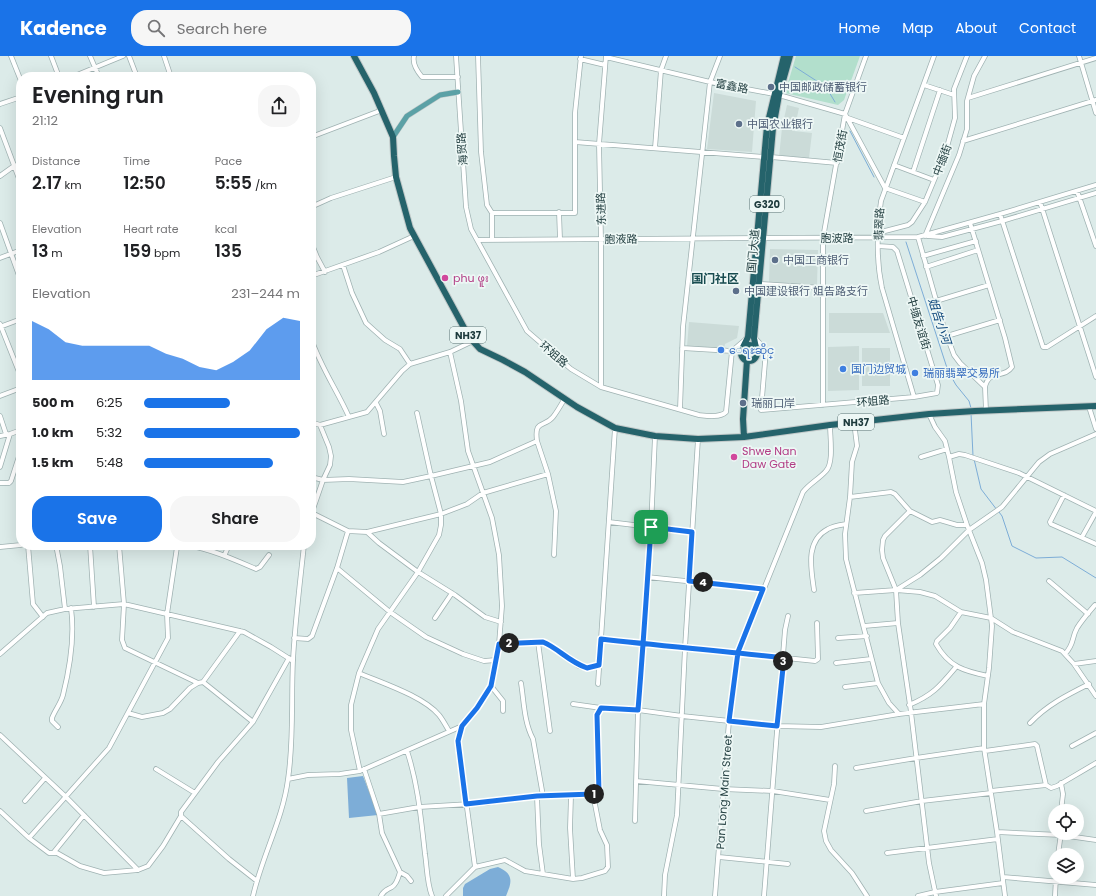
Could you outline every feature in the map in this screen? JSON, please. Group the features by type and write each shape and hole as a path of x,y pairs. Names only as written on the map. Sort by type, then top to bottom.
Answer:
{"highway":[{"name":"NH37","path":"354,56 374,93 394,137 396,177 410,228 469,337 480,348 525,372 615,428 655,436 698,439 744,437 854,422 929,414 1093,406"},
{"name":"国门大道","path":"757,353 751,337 767,157 774,128 777,95 784,56"},
{"name":"国门大道","path":"777,95 790,56"},
{"name":"国门大道","path":"742,352 743,347 751,337 760,284 761,238"},
{"path":"749,345 754,347 757,353 753,360 747,360 743,357 742,352 744,347 749,345"},
{"path":"744,437 743,419 747,360"}],"main road":[{"path":"394,137 407,116 440,95 458,92"}],"street":[{"path":"12,56 18,72"},
{"path":"51,56 57,72"},
{"path":"90,56 97,72"},
{"path":"85,72 124,56"},
{"path":"129,56 135,72"},
{"path":"164,56 169,72"},
{"path":"414,56 413,60 416,69 422,77 458,77"},
{"name":"海贸路","path":"456,56 466,207 471,229 478,240"},
{"path":"478,56 481,152 487,205 492,213 492,240"},
{"path":"655,148 661,70 666,56"},
{"path":"680,409 682,348 710,82 720,56"},
{"name":"恒茂街","path":"823,405 823,238 847,116 866,56"},
{"name":"翡翠路","path":"914,397 882,288 879,271 878,246 881,201 934,56"},
{"name":"中缅街","path":"879,238 882,232 908,225 912,222 925,202 945,154 955,118 954,89 967,56"},
{"path":"925,236 967,129 968,98 974,76 985,56"},
{"path":"1079,56 1080,63 1094,100 1096,112"},
{"path":"492,213 575,213 575,112 581,57 605,66"},
{"name":"富鑫路","path":"606,57 710,82 777,95 847,116 904,138"},
{"name":"东进路","path":"601,387 601,239 599,144 606,57"},
{"path":"968,98 1096,58"},
{"path":"924,85 954,95"},
{"path":"913,172 940,90"},
{"path":"0,104 16,98"},
{"path":"963,141 1094,100"},
{"path":"316,135 382,110"},
{"path":"847,116 885,188 925,202"},
{"path":"0,128 16,171"},
{"path":"574,142 837,163"},
{"path":"894,165 934,180"},
{"path":"0,176 14,166"},
{"path":"316,205 331,198 396,177"},
{"path":"925,236 1096,185"},
{"path":"1077,191 1096,246"},
{"path":"925,236 942,237 1002,222 1096,193"},
{"path":"1040,202 1096,377"},
{"path":"559,212 560,239"},
{"path":"1000,214 1041,346 1047,347 1096,316"},
{"path":"0,223 16,268"},
{"path":"970,223 1000,320 1012,367 1008,372 991,376 988,380 985,387 986,411"},
{"path":"316,275 380,252 414,236"},
{"name":"胞波路","path":"761,238 910,238 925,236"},
{"path":"918,237 936,301 954,355 960,363 985,387"},
{"name":"胞液路","path":"478,240 761,238"},
{"name":"环姐路","path":"478,240 527,331 571,369 601,387 707,416 725,414 732,351"},
{"path":"923,256 976,241"},
{"name":"中缅友谊街","path":"878,246 893,247 897,251 938,385 937,393 914,397"},
{"path":"926,266 978,250"},
{"path":"0,258 16,252"},
{"path":"316,254 325,272"},
{"path":"343,265 352,293 366,323 385,340 400,349 410,364"},
{"path":"760,284 823,288"},
{"path":"936,301 989,285"},
{"path":"947,336 1000,320"},
{"path":"16,321 0,326 16,365"},
{"path":"682,348 732,351 751,337"},
{"name":"环姐路","path":"751,337 766,350 761,410 914,397"},
{"path":"316,424 320,425 367,412 402,371 410,364 450,352 473,341"},
{"path":"316,352 349,417"},
{"path":"450,352 461,401 468,451 492,518 499,555 502,606 499,644 491,686 477,708 462,726 458,741 475,867"},
{"path":"0,396 16,390"},
{"path":"554,555 556,511 548,474 537,441 536,433 539,425 552,419 565,398"},
{"path":"376,403 380,411 384,434"},
{"path":"1093,406 1096,429"},
{"path":"411,882 407,876 400,872 382,833 379,814 362,770 351,730 351,705 359,673 378,629 418,572 439,535 441,514 418,413"},
{"path":"929,414 947,448 956,492 985,572 992,626 984,704 985,749 1005,896"},
{"path":"0,416 8,434 0,468"},
{"path":"854,422 857,446 852,462 850,497 846,524 846,559 878,683 889,703 899,714"},
{"path":"316,502 330,465 331,456 320,425"},
{"name":"Pan Long Main Street","path":"715,896 729,721 738,652 803,492 829,467 831,461 830,425"},
{"path":"598,684 615,428"},
{"path":"0,436 16,432"},
{"path":"896,590 925,571 941,558 969,530 1000,509 1039,462 1050,454 1096,434"},
{"path":"635,821 638,710 651,527 655,436"},
{"path":"664,896 665,875 678,815 678,784 685,648 698,439"},
{"path":"316,478 323,480 350,479 403,482 490,462 537,441"},
{"path":"921,456 947,448"},
{"path":"949,457 959,454 1027,477 1096,511 1082,537"},
{"path":"0,483 9,483 12,481 16,467"},
{"path":"316,516 348,531 367,532 441,514 467,504 483,493 548,474"},
{"path":"850,497 891,492 896,494 910,511 932,522 940,520 957,525 967,524"},
{"path":"1064,495 1050,522 1051,524 1096,544"},
{"path":"910,511 883,540 882,550 883,558 896,590 898,623 911,712 927,848 936,894"},
{"path":"609,522 692,532"},
{"path":"814,590 812,555 815,539 818,535 829,528 846,524"},
{"path":"294,638 308,639 312,636 337,568 348,531"},
{"path":"367,532 379,543 418,572 452,593 485,617 501,622"},
{"path":"0,547 16,545"},
{"path":"28,550 33,604 42,618"},
{"path":"57,550 65,609"},
{"path":"90,550 94,607"},
{"path":"119,550 124,604 122,640 126,648 200,682 253,722"},
{"path":"29,838 109,748 168,638 167,614 177,550"},
{"path":"207,550 224,554 256,569 260,567 269,554"},
{"path":"224,554 226,550"},
{"path":"253,896 256,881 282,808 288,779 292,721 294,638 303,550"},
{"path":"337,568 390,612 426,637 449,648 484,661 496,660"},
{"path":"647,577 763,589"},
{"path":"1049,581 1088,614"},
{"path":"854,593 896,590 920,592 935,596 961,612 990,618 1013,632 1062,651 1074,664 1096,696"},
{"path":"435,618 452,593"},
{"path":"0,654 47,613 71,608 124,604 240,631 256,638 293,661"},
{"path":"1065,654 1071,647 1074,634 1078,627 1095,605"},
{"path":"58,727 52,722 52,718 62,697 71,656 73,626 71,608"},
{"path":"961,612 950,628 936,642 944,656 956,667 988,676"},
{"path":"764,896 777,726 788,616"},
{"path":"601,639 738,652 784,658 817,660 817,623"},
{"path":"864,626 898,623"},
{"path":"128,713 142,717 163,713 170,709 190,688 200,682 240,631"},
{"path":"838,638 867,636"},
{"path":"499,644 538,642 548,644 579,666 587,668 599,665"},
{"path":"538,642 550,731"},
{"path":"0,811 29,838 49,853 54,852 80,866 104,873 138,870 148,866 163,846 181,816 181,812 195,792 218,762 253,722 288,658"},
{"path":"836,663 871,659"},
{"path":"1074,664 1096,660"},
{"path":"909,705 925,698 941,685 956,667"},
{"path":"359,673 407,694 432,708 440,716 449,731"},
{"path":"521,683 526,722 528,731 533,738 543,796"},
{"path":"845,687 878,683"},
{"path":"1030,723 1054,702 1089,684"},
{"path":"491,686 504,701 503,711"},
{"path":"573,704 777,726 821,727 911,712 984,704"},
{"path":"379,814 419,807 466,804 537,796 571,796 599,792 597,715 601,708"},
{"path":"288,779 340,774 362,770 462,726"},
{"path":"1072,746 1096,733"},
{"path":"0,735 44,778 65,796 138,870"},
{"path":"856,768 916,758 1035,744 1037,746 1046,785"},
{"path":"406,751 411,763 419,807 432,896"},
{"path":"866,811 922,801 1046,785 1051,788 1096,763"},
{"path":"835,766 834,784 824,831 826,841 831,850 852,873 867,896"},
{"path":"156,769 195,792"},
{"path":"25,800 44,778"},
{"path":"636,781 723,789 773,791 830,800"},
{"path":"1061,783 1063,794 1062,804"},
{"path":"446,896 475,867 505,860 525,871 574,879 605,871 608,867 607,845 600,830 593,794"},
{"path":"537,796 539,844 543,874"},
{"path":"571,796 570,828 574,879"},
{"path":"54,852 84,815"},
{"path":"181,816 256,881"},
{"path":"997,832 1048,834"},
{"path":"1084,838 1096,840"},
{"path":"887,854 998,840"},
{"path":"719,857 788,864"},
{"path":"381,896 385,890 392,887 397,882 400,872"},
{"path":"1002,878 1048,879"},
{"path":"918,896 1003,883"},
{"path":"1084,883 1096,885"},
{"path":"1055,896 1056,884"}],"shaded area":[{"path":"714,93 756,101 752,152 707,149"},
{"path":"787,105 799,108 794,131 812,133 809,158 779,157 782,128"},
{"path":"770,249 818,250 817,285 769,283"},
{"path":"829,313 883,313 890,333 829,333"},
{"path":"689,322 739,326 737,338 725,344 724,349 687,346"},
{"name":"国门边贸城","path":"859,346 859,390 828,391 828,347"},
{"path":"862,348 890,348 890,386 862,386"}],"green space":[{"path":"796,56 860,56 844,100 838,105 785,93"}],"water":[{"path":"363,776 378,815 349,818 347,778"},
{"path":"498,867 507,873 510,879 510,887 506,896 463,896 463,888 465,884 490,869"}],"waterway":[{"name":"姐告小河","path":"795,67 826,87 835,102"},
{"name":"姐告小河","path":"850,131 874,177"},
{"name":"姐告小河","path":"906,242 948,371 956,385 969,401 971,408"},
{"path":"971,413 973,456"},
{"path":"974,459 981,489 997,510"},
{"path":"999,512 1002,516 1012,546 1036,558 1062,557 1096,578"}],"place":[{"name":"中国邮政储蓄银行","path":"771,87"},
{"name":"中国农业银行","path":"739,124"},
{"name":"中国工商银行","path":"775,260"},
{"name":"phu ဖူး","path":"445,278"},
{"name":"中国建设银行 姐告路支行","path":"736,291"},
{"name":"ေရႊဆိုင္","path":"721,350"},
{"name":"国门边贸城","path":"843,369"},
{"name":"瑞丽翡翠交易所","path":"915,373"},
{"name":"瑞丽口岸","path":"743,403"},
{"name":"Shwe Nan Daw Gate","path":"734,457"}],"district":[{"name":"国门社区","path":"715,278"}],"route":[{"path":"651,527 647,577 643,644 641,677 638,710 601,708 598,711 599,792 571,796 537,796 505,799 487,803 466,804 458,741 462,726 489,691 499,644 543,642 579,666 587,668 599,665 601,639 643,644 685,648 738,652 784,658 777,726 729,721 738,652 763,589 689,581 692,532 651,527"}]}
